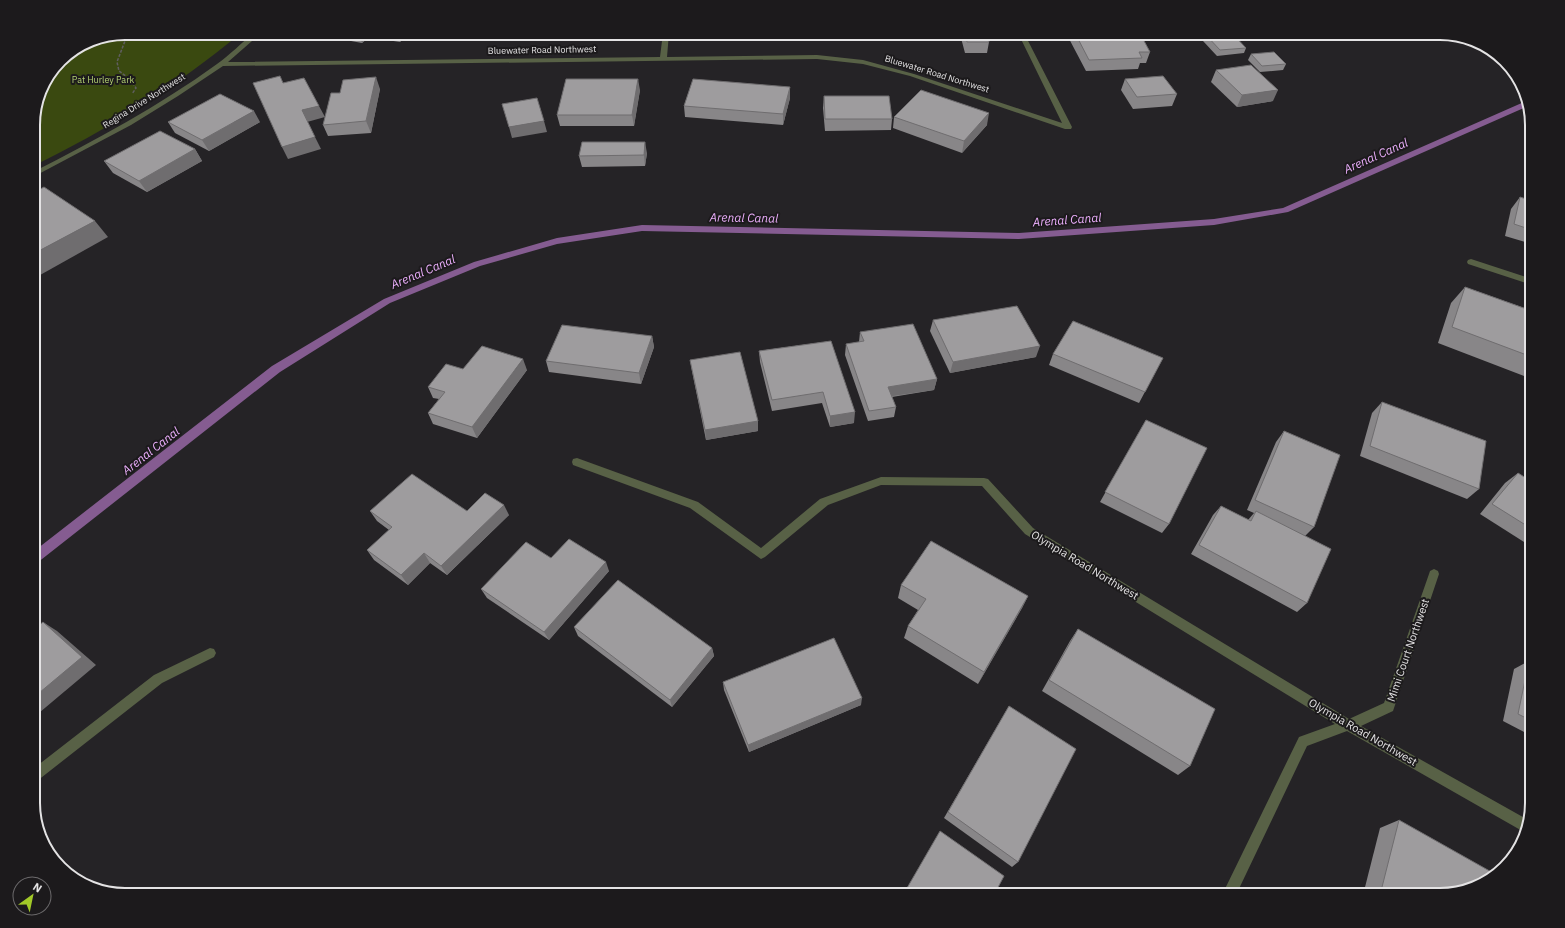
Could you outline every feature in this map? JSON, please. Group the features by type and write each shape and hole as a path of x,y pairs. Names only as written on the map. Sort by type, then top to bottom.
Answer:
{"street":[{"name":"Regina Drive Northwest","path":"40,170 117,130 221,64 250,40"},
{"path":"663,59 665,40"},
{"name":"Bluewater Road Northwest","path":"221,64 817,57 863,62 912,75 1068,127 1024,40"},
{"path":"1471,262 1525,280"},
{"name":"Olympia Road Northwest","path":"577,462 694,505 762,554 824,502 881,481 984,482 1029,531 1348,724 1522,824"},
{"name":"Mimi Court Northwest","path":"1232,888 1303,741 1389,707 1434,574"},
{"path":"40,772 158,679 210,653"}],"path":[{"path":"125,40 117,62 119,71 131,80 136,88 128,100"}],"green space":[{"name":"Pat Hurley Park","path":"119,40 232,40 193,70 141,106 88,138 40,162 40,119 46,92 54,78 69,61 78,54 92,46"}],"building":[{"path":"967,40 989,40 989,42 967,42"},
{"path":"1079,40 1144,40 1150,52 1139,52 1142,58 1089,60"},
{"path":"1211,40 1239,40 1246,48 1220,50"},
{"path":"1274,52 1286,64 1262,66 1251,54"},
{"path":"1251,65 1278,90 1242,95 1216,70"},
{"path":"280,76 283,83 304,78 319,106 302,110 315,137 282,147 253,83"},
{"path":"1163,76 1177,94 1137,97 1125,79"},
{"path":"376,77 366,121 323,125 331,93 340,93 343,80"},
{"path":"566,79 638,79 632,115 557,115"},
{"path":"693,79 790,87 783,114 684,106"},
{"path":"921,90 989,113 964,141 894,117"},
{"path":"220,94 254,111 202,140 168,122"},
{"path":"824,96 889,96 892,119 825,119"},
{"path":"537,98 544,121 509,127 502,104"},
{"path":"160,131 195,149 139,181 104,161"},
{"path":"582,142 645,142 644,155 579,156"},
{"path":"44,187 95,221 40,250 40,189"},
{"path":"1520,197 1525,199 1525,228 1514,224"},
{"path":"1465,287 1525,308 1525,354 1452,327"},
{"path":"1017,306 1040,346 953,362 933,320"},
{"path":"1073,321 1163,358 1145,392 1053,354"},
{"path":"913,324 937,379 888,387 896,407 869,411 846,344 864,341 860,332"},
{"path":"562,325 652,336 639,373 546,361"},
{"path":"831,341 855,412 830,416 823,392 772,400 759,351"},
{"path":"482,346 523,359 472,427 428,413 445,392 428,387 446,364 463,369"},
{"path":"740,352 758,421 705,430 690,360"},
{"path":"1382,402 1486,441 1479,489 1370,446"},
{"path":"1146,420 1207,448 1169,524 1105,492"},
{"path":"1284,431 1340,455 1314,527 1255,500"},
{"path":"1518,473 1525,478 1525,525 1492,504"},
{"path":"412,474 467,511 485,493 504,505 441,566 424,553 401,575 367,550 392,527 370,511"},
{"path":"1221,506 1251,521 1256,511 1331,549 1307,603 1199,545"},
{"path":"569,539 606,562 544,632 481,589 526,542 551,558"},
{"path":"931,541 1028,596 984,672 908,626 926,599 901,585"},
{"path":"618,580 712,648 670,700 574,627"},
{"path":"43,622 82,657 40,692 40,624"},
{"path":"1078,629 1215,709 1190,766 1049,680"},
{"path":"834,638 862,698 748,745 723,682"},
{"path":"1525,680 1525,718 1518,714"},
{"path":"1009,706 1076,749 1018,862 948,812"},
{"path":"1399,820 1490,871 1473,882 1451,887 1382,888"},
{"path":"940,831 1004,876 998,888 907,888"}],"waterway":[{"name":"Arenal Canal","path":"40,554 276,369 387,301 477,264 557,241 642,228 1019,236 1214,222 1285,210 1522,106"}]}
